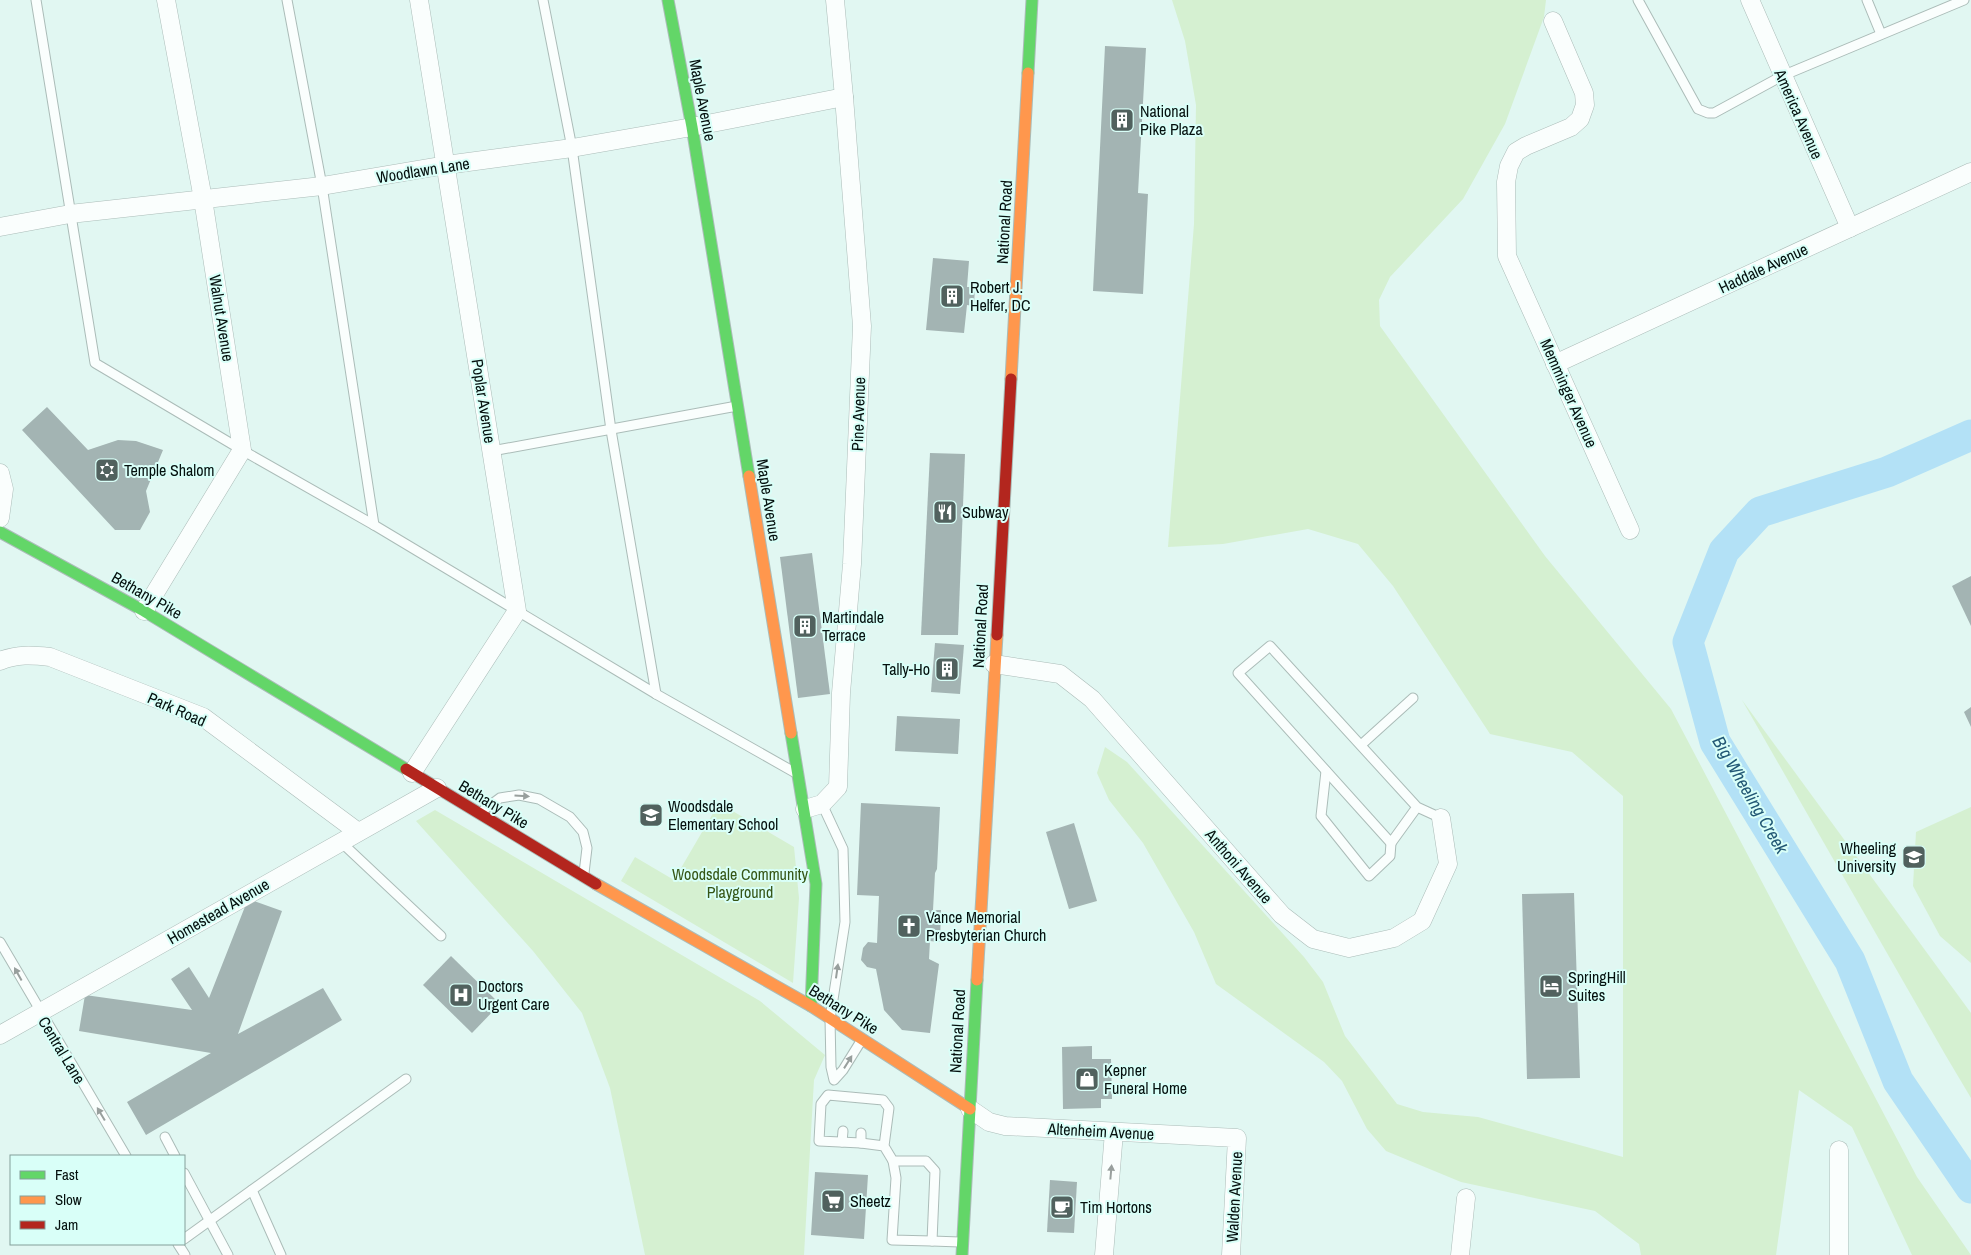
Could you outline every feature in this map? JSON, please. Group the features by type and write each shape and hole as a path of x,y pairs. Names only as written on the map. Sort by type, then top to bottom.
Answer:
{"main road":[{"name":"Maple Avenue","path":"668,0 692,127 816,884 811,1006"},
{"name":"National Road","path":"962,1255 1032,0"},
{"name":"Bethany Pike","path":"0,532 144,611 584,877 811,1006 970,1109"}],"street":[{"name":"Walnut Avenue","path":"166,0 203,198 242,450"},
{"name":"Poplar Avenue","path":"420,0 518,611"},
{"name":"Pine Avenue","path":"822,804 838,787 841,693 852,564 862,326 835,0"},
{"name":"America Avenue","path":"1750,0 1850,228"},
{"name":"Memminger Avenue","path":"1553,21 1584,92 1585,105 1580,119 1571,127 1516,152 1509,166 1506,182 1507,256 1630,530"},
{"name":"Woodlawn Lane","path":"0,227 70,214 322,186 446,165 572,148 844,97"},
{"name":"Haddale Avenue","path":"1555,364 1971,172"},
{"path":"144,611 242,450"},
{"path":"0,518 1,483"},
{"path":"412,773 518,611"},
{"name":"Park Road","path":"0,661 10,657 29,654 50,657 203,717 358,832"},
{"name":"Anthoni Avenue","path":"994,664 1060,674 1092,699 1282,915 1313,939 1350,948 1394,938 1422,921 1448,864 1441,818"},
{"name":"Homestead Avenue","path":"0,1034 437,788"},
{"path":"805,809 822,804"},
{"name":"Altenheim Avenue","path":"970,1109 990,1122 1005,1126 1237,1138"},
{"path":"1104,1255 1114,1132"},
{"name":"Walden Avenue","path":"1231,1255 1237,1138"},
{"path":"1839,1150 1839,1255"},
{"path":"1460,1255 1466,1198"}],"lane":[{"path":"36,0 95,362 242,450 374,525 656,694 799,774"},
{"path":"286,0 322,186 374,525"},
{"path":"543,0 572,148 612,430 656,694"},
{"path":"1638,0 1698,109 1714,114 1782,76 1964,0"},
{"path":"1867,0 1881,34"},
{"path":"492,451 737,406"},
{"path":"1391,843 1238,673 1270,646 1417,807 1441,818"},
{"path":"1361,745 1413,698"},
{"path":"1326,771 1320,816 1369,876 1390,856 1391,843 1417,807"},
{"path":"478,814 500,798 520,794 540,799 570,817 584,832 587,848 584,877"},
{"path":"822,804 843,849 845,922 830,1019 831,1067 834,1080"},
{"path":"341,841 440,936"},
{"name":"Central Lane","path":"0,942 125,1155"},
{"path":"862,1039 843,1070 834,1080 828,1095 821,1104 818,1141 884,1146"},
{"path":"185,1238 406,1079"},
{"path":"828,1095 846,1097 863,1103 883,1100 889,1108 884,1146 894,1161 900,1180 892,1240 963,1242"},
{"path":"845,1107 846,1097"},
{"path":"842,1142 843,1131"},
{"path":"861,1133 861,1143"},
{"path":"165,1137 174,1155"},
{"path":"894,1161 926,1161 936,1171 931,1199 930,1221 932,1241"},
{"path":"185,1176 228,1255"},
{"path":"252,1190 281,1255"}],"green space":[{"path":"1172,0 1546,0 1544,17 1505,124 1463,199 1390,277 1379,300 1380,326 1545,556 1671,709 1917,1177 1971,1255 1912,1255 1852,1127 1799,1090 1776,1255 1641,1255 1639,1244 1595,1211 1461,1182 1386,1151 1367,1129 1342,1081 1324,1062 1216,984 1194,932 1143,843 1109,800 1097,773 1105,747 1127,762 1304,957 1323,982 1345,1036 1397,1104 1423,1112 1478,1117 1623,1157 1623,796 1572,752 1490,734 1393,586 1358,544 1308,529 1223,544 1168,547 1194,224 1196,105 1185,41"},
{"path":"1742,700 1971,1013 1971,1098 1946,1056"},
{"name":"Woodsdale Community Playground","path":"719,803 794,847 799,898 793,983 621,881 635,857 674,880"},
{"path":"1971,807 1971,963 1940,936 1913,886 1916,832"},
{"path":"435,810 760,1001 825,1055 814,1080 804,1255 645,1255 610,1088 582,1013 533,951 416,821"}],"building":[{"name":"National Pike Plaza","path":"1105,46 1146,48 1138,193 1148,194 1143,294 1093,291"},
{"name":"Robert J. Helfer, DC","path":"933,258 969,261 967,287 975,287 974,306 967,305 964,333 926,330"},
{"name":"Temple Shalom","path":"47,407 88,450 118,440 136,441 163,450 146,491 150,512 140,530 115,530 22,430"},
{"path":"930,453 965,454 958,635 921,635"},
{"name":"Martindale Terrace","path":"812,553 830,694 798,698 780,557"},
{"path":"1971,576 1971,626 1952,586"},
{"name":"Tally-Ho","path":"935,643 964,645 960,694 931,692"},
{"path":"1971,707 1971,727 1964,712"},
{"path":"897,716 960,719 958,754 895,751"},
{"name":"Vance Memorial Presbyterian Church","path":"861,803 940,807 933,910 941,910 940,942 930,941 929,959 939,964 930,1033 902,1030 884,1010 876,969 867,967 861,960 863,948 868,942 877,943 879,896 857,895"},
{"path":"1074,823 1097,901 1069,909 1046,832"},
{"name":"SpringHill Suites","path":"1574,893 1580,1078 1527,1079 1522,894"},
{"path":"248,899 282,911 238,1034 323,988 342,1020 146,1135 127,1102 211,1053 79,1031 85,995 192,1010 171,979 189,967 209,998"},
{"name":"Doctors Urgent Care","path":"451,956 500,1004 472,1033 423,985"},
{"name":"Kepner Funeral Home","path":"1092,1046 1092,1059 1111,1059 1112,1099 1101,1099 1101,1108 1063,1109 1062,1047"},
{"path":"815,1172 868,1175 864,1239 811,1235"},
{"name":"Tim Hortons","path":"1050,1180 1077,1182 1074,1233 1047,1232"}],"waterway":[{"name":"Big Wheeling Creek","path":"1971,435 1887,472 1760,512 1724,551 1688,642 1715,742 1850,961 1898,1081 1971,1188"}],"traffic: fast":[{"path":"668,0 692,127 749,476"},
{"path":"1028,73 1032,0"},
{"path":"0,532 144,611 406,769"},
{"path":"791,733 816,884 811,1006"},
{"path":"962,1255 977,980"}],"traffic: slow":[{"path":"1011,379 1028,73"},
{"path":"749,476 791,733"},
{"path":"977,980 997,635"},
{"path":"596,884 811,1006 970,1109"}],"traffic: jam":[{"path":"997,635 1011,379"},
{"path":"406,769 596,884"}],"place":[{"name":"National Pike Plaza","path":"1122,120"},
{"name":"Robert J. Helfer, DC","path":"952,296"},
{"name":"Temple Shalom","path":"107,470"},
{"name":"Subway","path":"945,512"},
{"name":"Martindale Terrace","path":"805,626"},
{"name":"Tally-Ho","path":"947,669"},
{"name":"Woodsdale Elementary School","path":"651,815"},
{"name":"Wheeling University","path":"1914,857"},
{"name":"Vance Memorial Presbyterian Church","path":"909,926"},
{"name":"SpringHill Suites","path":"1551,986"},
{"name":"Doctors Urgent Care","path":"461,995"},
{"name":"Kepner Funeral Home","path":"1087,1079"},
{"name":"Sheetz","path":"833,1201"},
{"name":"Tim Hortons","path":"1062,1207"}]}
